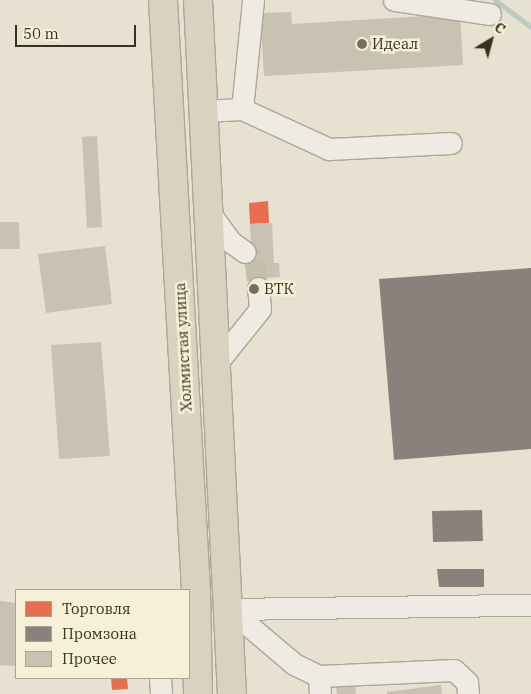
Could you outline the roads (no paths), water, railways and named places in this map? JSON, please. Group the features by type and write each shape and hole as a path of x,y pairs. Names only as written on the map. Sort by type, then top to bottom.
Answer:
{"highway":[{"name":"Холмистая улица","path":"163,0 198,694"},
{"path":"198,0 232,694"}],"street":[{"path":"242,109 253,0"},
{"path":"394,0 490,14"},
{"path":"204,111 242,109 329,149 451,143"},
{"path":"209,212 231,242 245,252"},
{"path":"216,364 260,309 258,288"},
{"path":"229,609 531,606"},
{"path":"229,609 319,685 454,670 467,682 468,694"},
{"path":"160,679 161,694"}],"waterway":[{"path":"495,0 531,27"}],"tunnel":[{"path":"245,252 255,259 258,288"}],"place":[{"name":"Идеал","path":"362,44"},
{"name":"ВТК","path":"254,289"}]}
